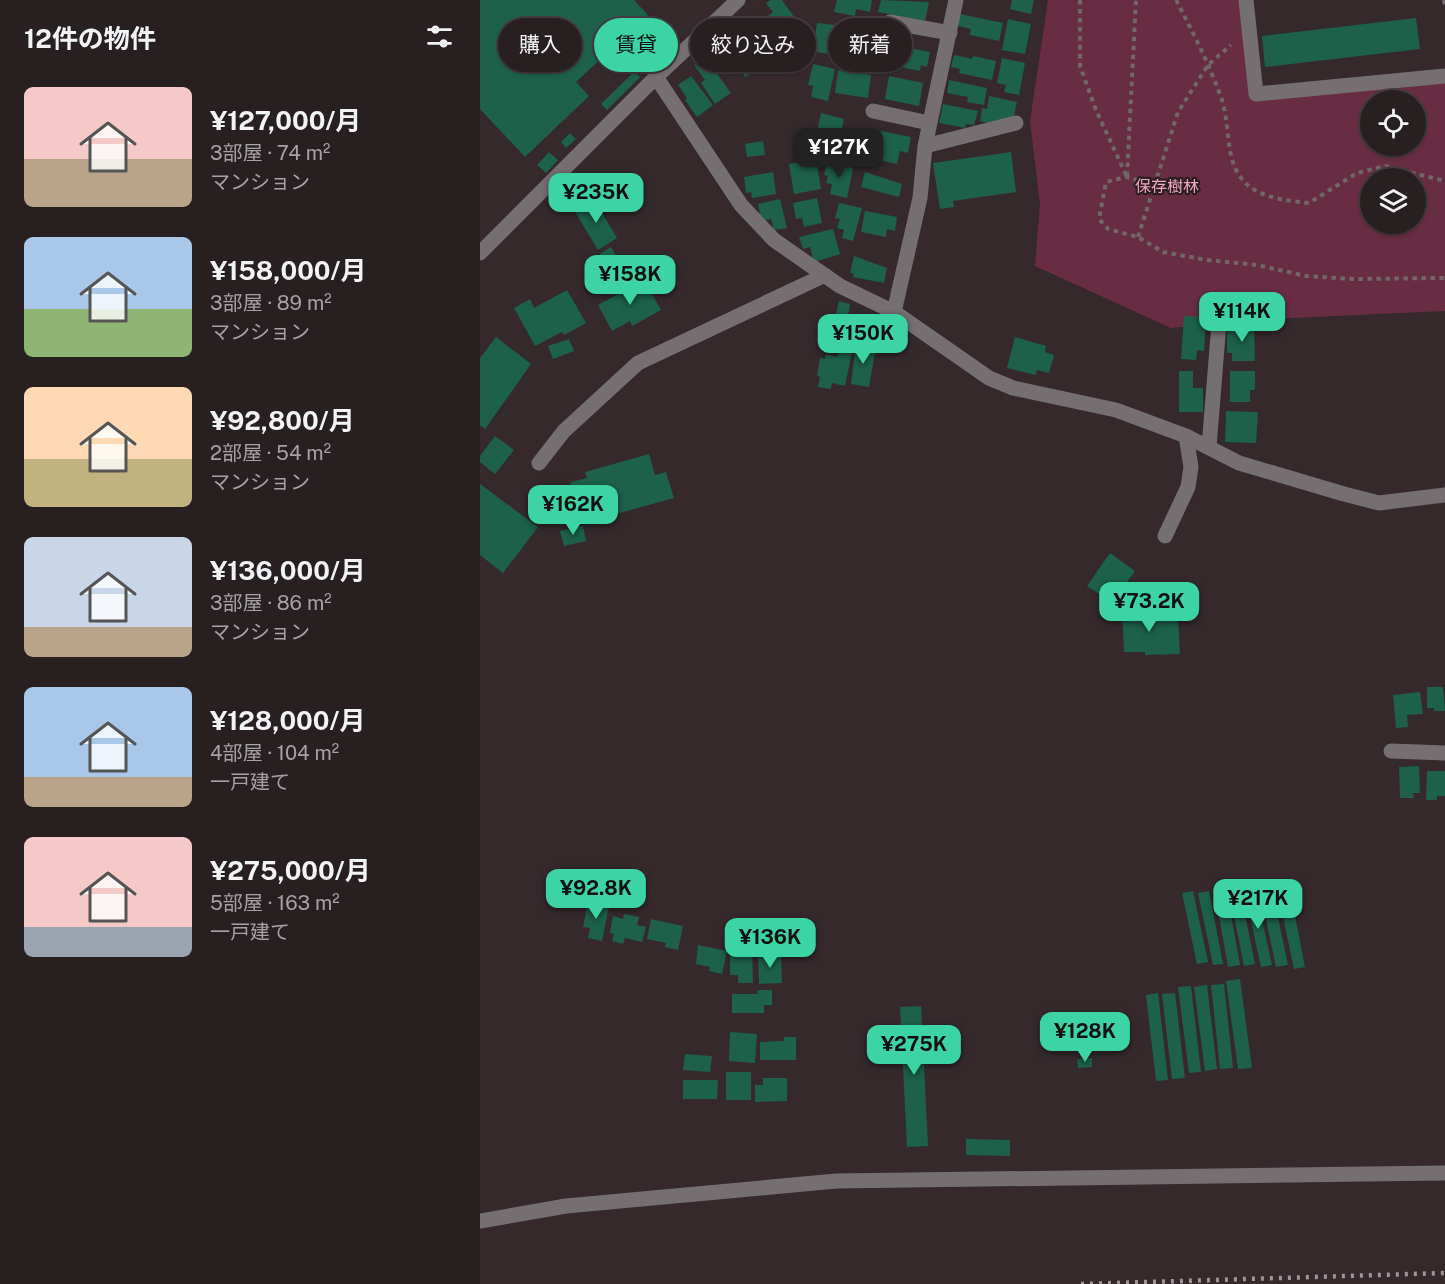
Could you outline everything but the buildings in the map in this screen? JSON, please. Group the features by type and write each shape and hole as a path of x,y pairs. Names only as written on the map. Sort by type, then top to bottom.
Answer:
{"street":[{"path":"480,253 656,77 738,0"},
{"path":"894,312 920,198 929,123 956,0"},
{"path":"1246,0 1256,94 1445,76"},
{"path":"912,26 950,33"},
{"path":"656,77 741,205 774,240 840,286 894,312 997,381 1013,388 1116,410 1186,436 1239,463 1379,503 1445,495"},
{"path":"873,111 929,123"},
{"path":"925,146 1016,123"},
{"path":"539,463 564,431 638,363 825,275"},
{"path":"1209,447 1219,323"},
{"path":"1165,536 1188,487 1191,468 1186,436"},
{"path":"1391,751 1445,753"},
{"path":"480,1221 566,1206 836,1181 1445,1173"}],"path":[{"path":"1080,0 1080,66 1096,110 1126,177"},
{"path":"1126,177 1136,0"},
{"path":"1176,0 1208,65 1223,103 1234,166 1240,179 1253,191 1274,198 1309,203 1357,173 1385,166 1445,181"},
{"path":"1444,0 1445,6"},
{"path":"1138,237 1178,112 1208,65 1249,29"},
{"path":"1155,186 1126,177 1106,182 1100,219 1108,229 1138,237 1163,252 1207,260 1257,265 1306,276 1353,279 1445,278"}],"green space":[{"name":"保存樹林","path":"1048,0 1246,0 1256,94 1445,76 1445,311 1268,319 1171,328 1035,266 1040,204 1030,121"}],"railway":[{"path":"1081,1284 1445,1273"}]}
